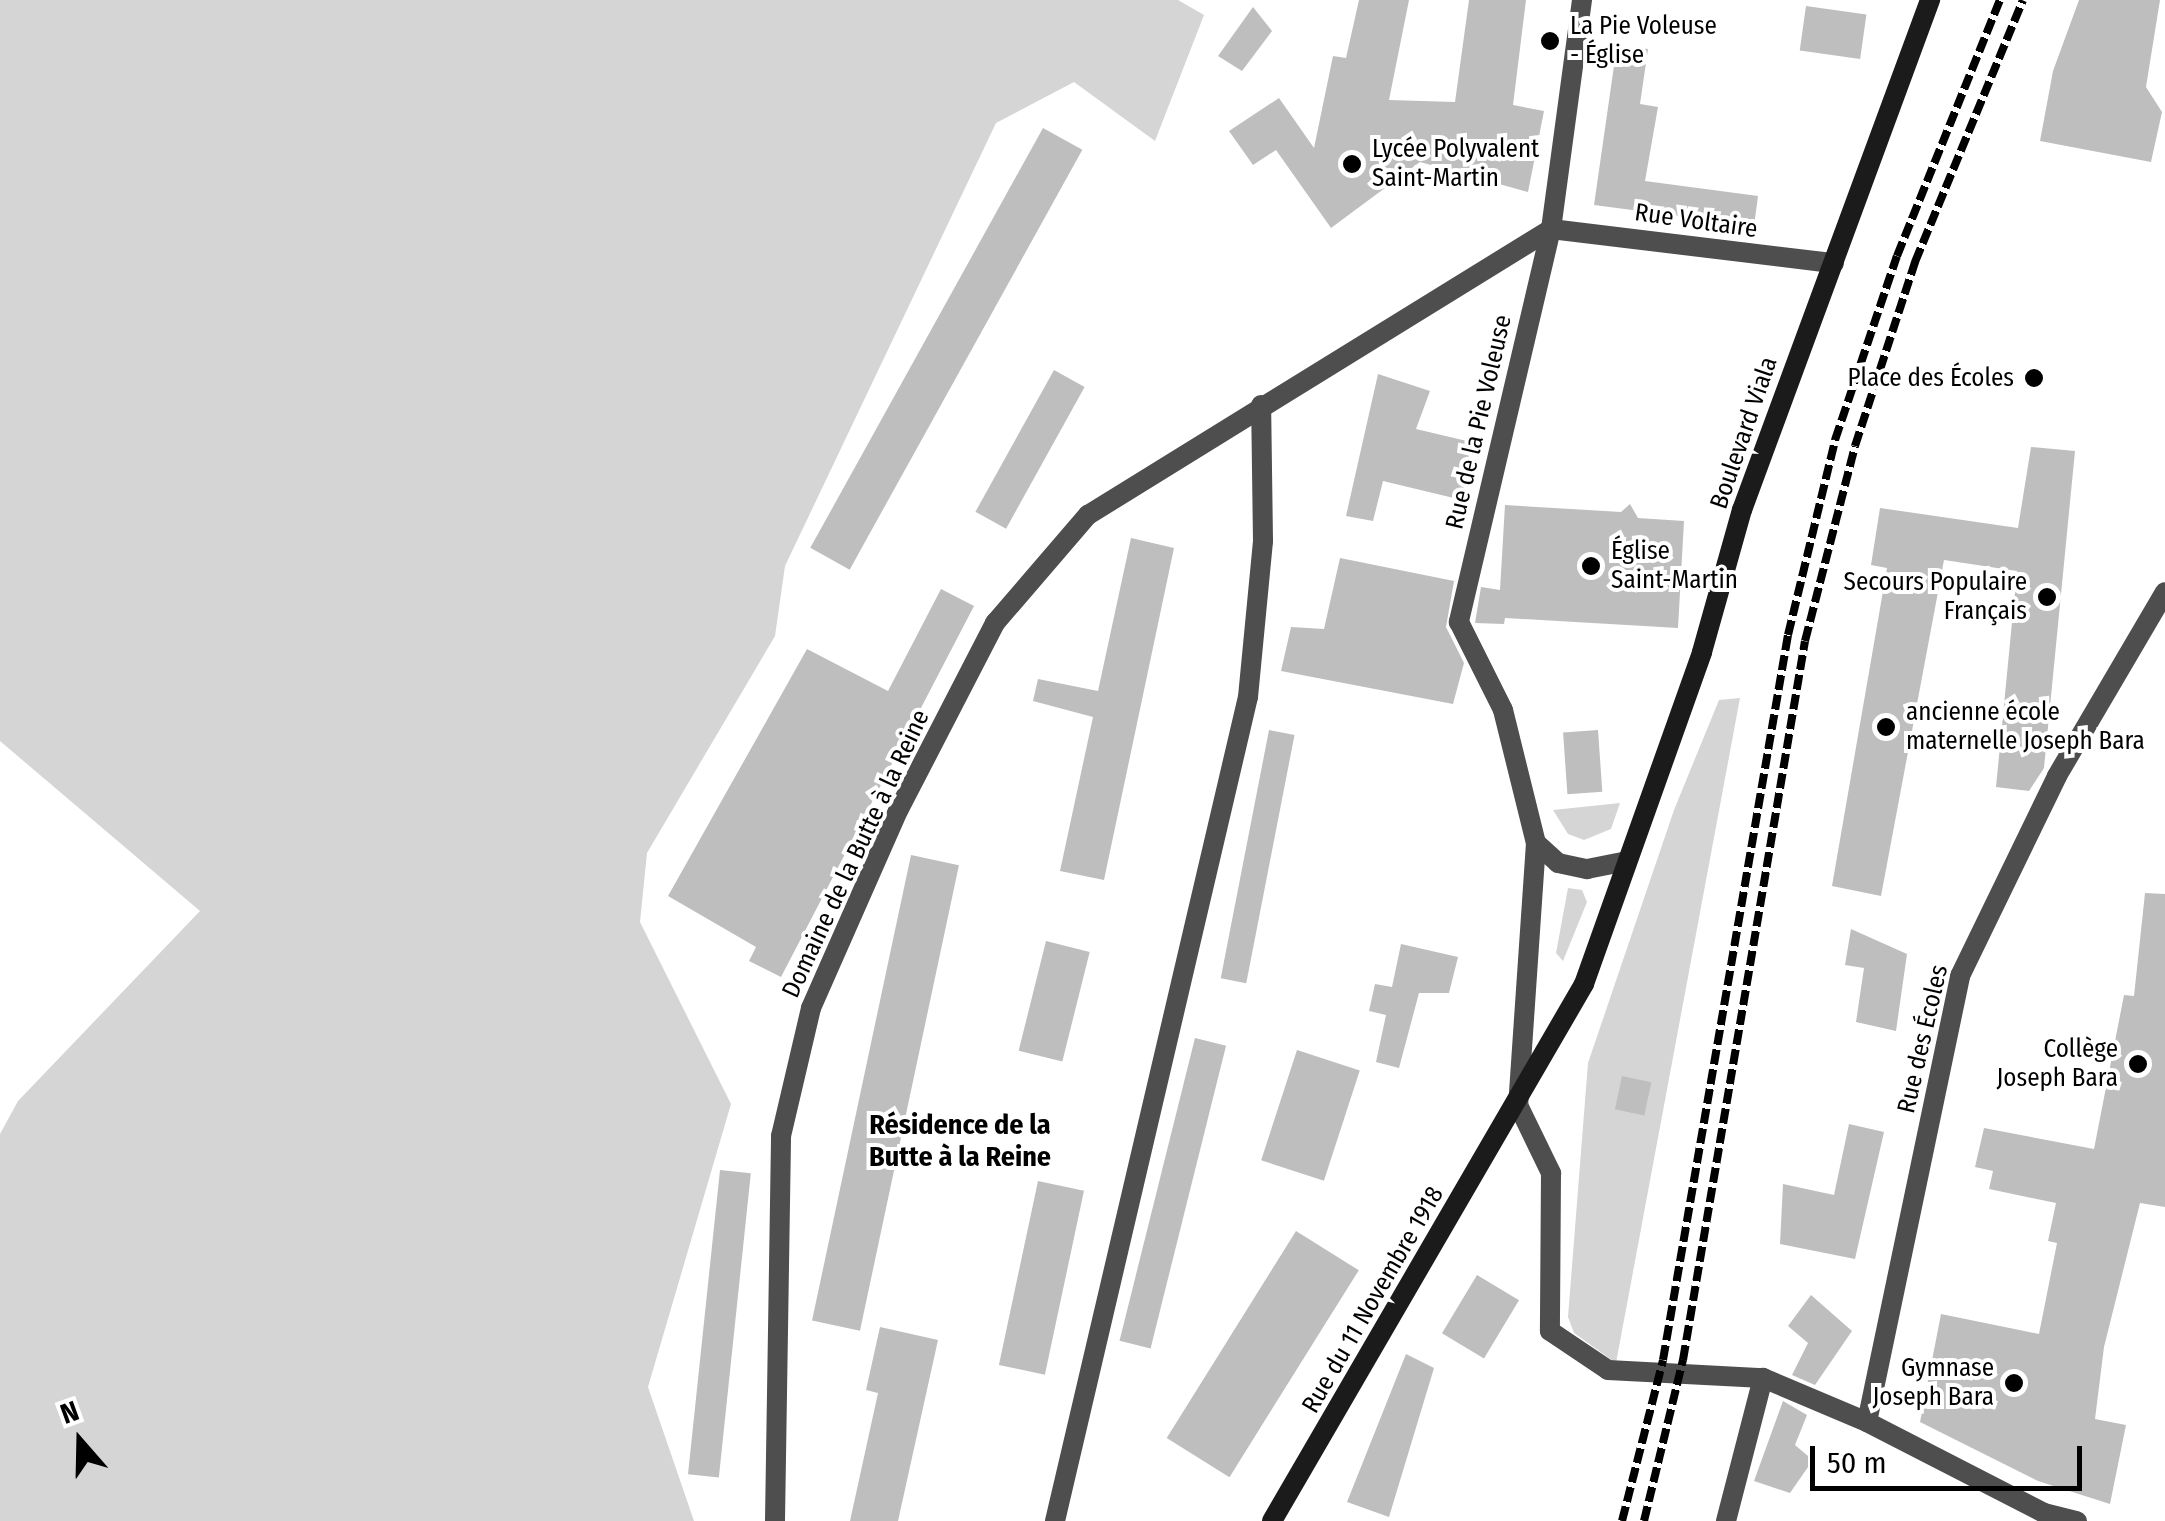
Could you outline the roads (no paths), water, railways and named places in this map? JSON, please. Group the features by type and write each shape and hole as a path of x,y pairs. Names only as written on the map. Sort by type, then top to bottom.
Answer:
{"street":[{"name":"Rue de la Pie Voleuse","path":"1518,1105 1536,843 1503,710 1459,622 1552,229 1582,0"},
{"name":"Boulevard Viala","path":"1518,1105 1584,984 1702,652 1742,510 1930,0"},
{"name":"Rue Voltaire","path":"1552,229 1834,263"},
{"name":"Domaine de la Butte à la Reine","path":"775,1521 781,1136 811,1008 898,811 995,623 1024,582 1088,516 1261,404 1552,229"},
{"path":"1056,1521 1248,697 1263,541 1261,404"},
{"name":"Rue des Écoles","path":"1867,1422 1960,976 2056,776 2165,592"},
{"path":"1536,843 1558,863 1587,869 1627,861"},
{"path":"1518,1105 1551,1173 1550,1331 1608,1370 1763,1378 1867,1422 2044,1513 2077,1521"},
{"name":"Rue du 11 Novembre 1918","path":"1272,1521 1518,1105"},
{"path":"1726,1521 1763,1378"}],"railway":[{"path":"1622,1521 1663,1360 1788,635 1835,440 1897,256 2000,0"},
{"path":"1644,1521 1683,1360 1805,641 1855,446 1915,262 2023,0"}],"place":[{"name":"La Pie Voleuse - Église","path":"1550,41"},
{"name":"Lycée Polyvalent Saint-Martin","path":"1352,164"},
{"name":"Place des Écoles","path":"2034,378"},
{"name":"Église Saint-Martin","path":"1591,566"},
{"name":"Secours Populaire Français","path":"2047,597"},
{"name":"ancienne école maternelle Joseph Bara","path":"1886,727"},
{"name":"Collège Joseph Bara","path":"2138,1064"},
{"name":"Gymnase Joseph Bara","path":"2014,1383"}],"district":[{"name":"Résidence de la Butte à la Reine","path":"960,1141"}]}
